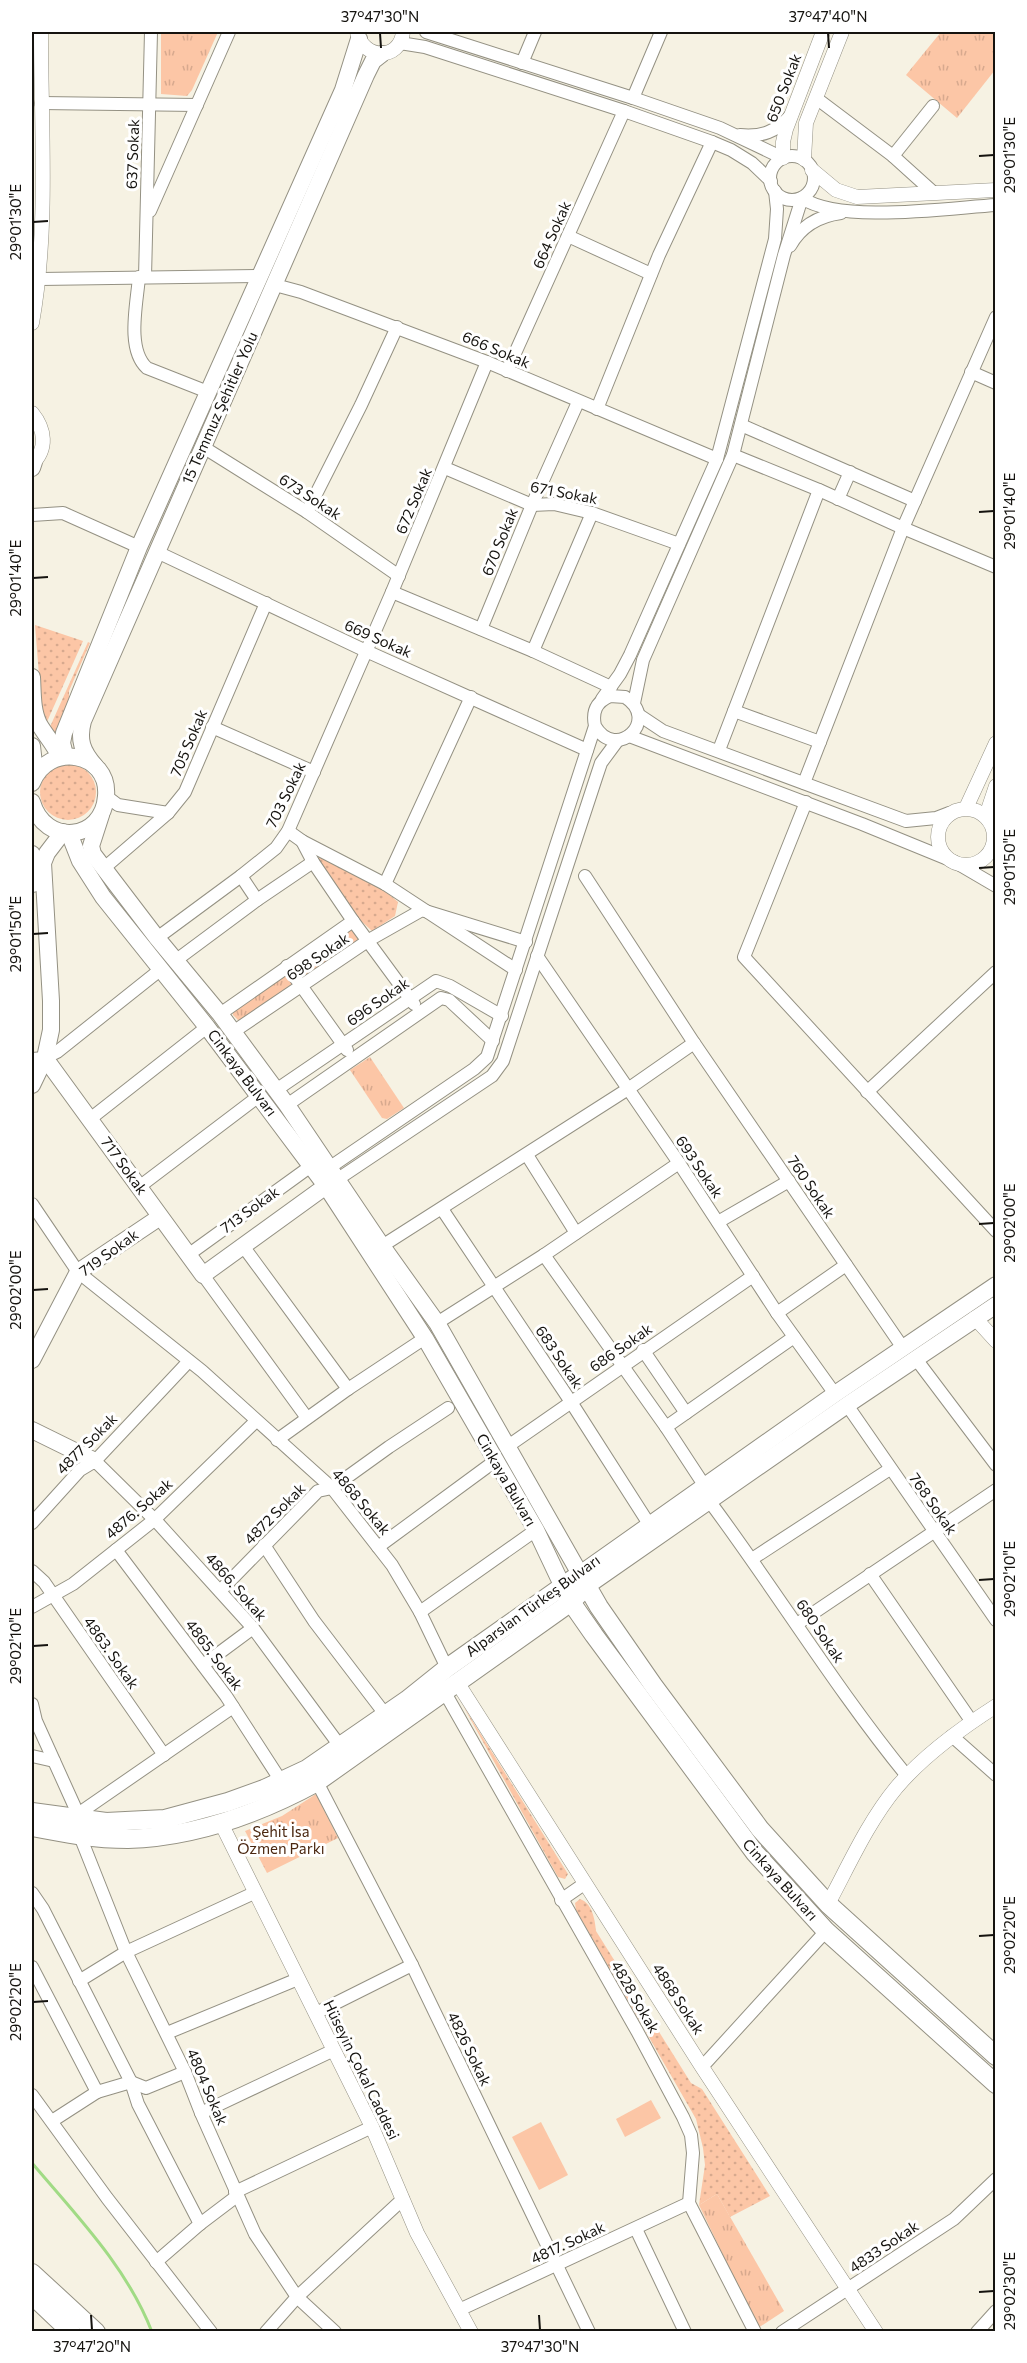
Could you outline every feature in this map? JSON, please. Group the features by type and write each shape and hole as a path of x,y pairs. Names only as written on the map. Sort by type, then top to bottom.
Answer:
{"main road":[{"name":"15 Temmuz Şehitler Yolu","path":"62,756 64,734 139,548 347,80 357,34"},
{"name":"15 Temmuz Şehitler Yolu","path":"106,796 103,778 81,747 84,721 369,70 382,54"},
{"path":"32,677 36,715 62,756"},
{"path":"32,746 34,764 32,781"},
{"path":"32,781 40,768 52,759 62,756 82,758 95,766"},
{"name":"Cinkaya Bulvarı","path":"106,796 91,846 103,869 220,1014 287,1105 324,1175 425,1338 536,1530 571,1602 746,1842 826,1931 996,2084"},
{"path":"32,802 41,822 54,831 66,833 84,830 100,815"},
{"path":"36,1058 51,1029 43,863 47,853 66,833"},
{"name":"Cinkaya Bulvarı","path":"66,833 80,861 103,897 259,1096 382,1246 437,1323 583,1580 653,1684 760,1829 828,1904 996,2056"},
{"path":"32,855 42,1020 32,1085"},
{"name":"717 Sokak","path":"36,1058 90,1119 203,1275"},
{"name":"713 Sokak","path":"203,1275 243,1246 324,1175"},
{"name":"719 Sokak","path":"32,1360 78,1272 160,1217"},
{"name":"Alparslan Türkeş Bulvarı","path":"32,1812 79,1823 128,1839 162,1836 221,1822 278,1803 317,1782 449,1681 562,1585 583,1580 710,1502 841,1400 903,1348 996,1285"},
{"name":"Alparslan Türkeş Bulvarı","path":"32,1827 165,1819 228,1802 306,1769 385,1714 449,1681 571,1602 583,1580 649,1524 704,1485 841,1400 916,1359 996,1305"},
{"path":"32,1430 94,1461"},
{"path":"540,1624 560,1619 573,1620 594,1635"},
{"path":"32,2273 96,2331"},
{"path":"32,2295 69,2331"}],"street":[{"path":"32,255 35,99 41,32"},
{"name":"637 Sokak","path":"151,32 146,219 134,339 137,353 142,364 147,368 208,392"},
{"path":"146,219 229,32"},
{"path":"426,32 633,98 734,134 783,158"},
{"path":"522,63 535,32"},
{"path":"633,98 661,32"},
{"name":"650 Sokak","path":"783,158 783,142 792,114 824,32"},
{"path":"324,1175 492,1076 498,1070 601,763 623,738 636,730 636,709 643,660 733,455 784,255 802,198 813,183 808,164 806,123 842,32"},
{"path":"357,34 368,50 382,54 389,52 401,37 712,142 752,163 786,199 802,198 819,206 847,212"},
{"path":"32,70 35,99 39,279 32,323"},
{"path":"816,98 893,156 934,193"},
{"path":"35,99 197,105"},
{"path":"893,156 933,106"},
{"name":"664 Sokak","path":"507,371 624,111"},
{"path":"734,134 752,136 770,132 782,125 792,114"},
{"path":"597,410 651,274 712,142"},
{"path":"324,1175 474,1069 487,1057 595,726 594,712 630,655 717,459 775,239 777,209 771,171 774,165 783,158 794,156 808,164 836,190 857,197 996,190"},
{"path":"784,255 795,236 806,226 829,215 847,212 887,212 996,205"},
{"path":"568,236 651,274"},
{"path":"39,279 260,276"},
{"name":"666 Sokak","path":"275,285 301,292 487,362 717,459"},
{"path":"804,783 903,528 996,317"},
{"path":"307,512 362,405 397,327"},
{"name":"672 Sokak","path":"366,651 487,362"},
{"path":"971,372 996,383"},
{"name":"670 Sokak","path":"481,629 532,505 578,402"},
{"path":"32,413 42,428 43,438 42,449 32,465"},
{"path":"741,425 915,501"},
{"name":"673 Sokak","path":"203,447 307,512 399,576"},
{"path":"733,455 996,567"},
{"name":"671 Sokak","path":"444,468 532,505 554,504 592,513 679,544"},
{"path":"838,499 850,472"},
{"path":"719,750 819,490"},
{"path":"32,515 63,513 139,548"},
{"path":"533,651 592,513"},
{"name":"669 Sokak","path":"158,552 366,651 587,750"},
{"path":"392,592 533,651 611,687"},
{"name":"705 Sokak","path":"103,869 168,813 184,792 266,603"},
{"name":"703 Sokak","path":"157,938 276,848 288,831 366,651"},
{"path":"595,726 604,737 623,738 806,802 955,862 968,865 977,863 990,852 995,842 992,824 978,810 966,808 936,818 906,821 663,731 625,697 610,696 597,705"},
{"path":"385,884 471,697"},
{"path":"734,711 820,742"},
{"path":"212,727 314,772"},
{"path":"966,808 996,743"},
{"path":"986,816 996,786"},
{"path":"106,796 118,805 168,813"},
{"path":"806,802 744,957 996,1231"},
{"path":"949,813 942,820 938,838 944,855 996,886"},
{"path":"288,831 302,841 385,884 516,970"},
{"path":"302,841 313,862 353,921 420,1012"},
{"path":"175,961 313,862"},
{"path":"241,876 257,900"},
{"name":"760 Sokak","path":"585,876 694,1043 903,1348"},
{"path":"422,910 526,942"},
{"name":"698 Sokak","path":"233,1032 369,940 422,910"},
{"name":"698 Sokak","path":"220,1014 353,921"},
{"name":"693 Sokak","path":"537,956 679,1163 777,1313 841,1400"},
{"path":"287,966 354,1058"},
{"path":"36,1058 57,1052 160,970"},
{"path":"867,1092 996,972"},
{"name":"696 Sokak","path":"276,1090 410,998 439,981 502,1016"},
{"path":"287,1105 444,997 493,1041"},
{"path":"90,1119 207,1027"},
{"path":"382,1246 527,1155 694,1043"},
{"path":"138,1187 259,1096"},
{"path":"527,1155 576,1233"},
{"path":"437,1323 544,1255 679,1163"},
{"name":"713 Sokak","path":"188,1255 324,1175"},
{"path":"718,1222 789,1181"},
{"name":"4868 Sokak","path":"32,1204 78,1272 189,1360 332,1488 392,1565 420,1612 449,1681 876,2331"},
{"name":"683 Sokak","path":"442,1209 571,1402 649,1524"},
{"path":"243,1246 348,1389"},
{"path":"544,1255 666,1427 704,1485"},
{"path":"777,1313 846,1265"},
{"path":"203,1275 307,1418"},
{"name":"686 Sokak","path":"508,1446 643,1350 753,1276"},
{"path":"975,1318 996,1341"},
{"path":"666,1427 794,1337"},
{"path":"277,1440 425,1338"},
{"path":"643,1350 686,1413"},
{"path":"916,1359 996,1465"},
{"name":"4877 Sokak","path":"32,1523 80,1470 94,1461 189,1360"},
{"name":"768 Sokak","path":"841,1400 996,1620"},
{"name":"4872 Sokak","path":"220,1591 318,1491 332,1488 448,1408"},
{"name":"4876. Sokak","path":"32,1607 73,1584 154,1520 256,1421"},
{"name":"4866. Sokak","path":"94,1461 154,1520 253,1628 340,1746"},
{"path":"378,1547 495,1461"},
{"path":"752,1559 890,1469"},
{"path":"796,1624 996,1490"},
{"name":"680 Sokak","path":"710,1502 870,1731 907,1776"},
{"path":"420,1612 536,1530"},
{"path":"264,1545 314,1621 385,1714"},
{"name":"4865. Sokak","path":"116,1550 203,1665 282,1781"},
{"name":"4863. Sokak","path":"32,1570 53,1595 164,1755"},
{"path":"870,1574 972,1722"},
{"path":"203,1665 253,1628"},
{"name":"4828 Sokak","path":"449,1681 561,1900 637,2031 691,2135 693,2153 689,2203"},
{"name":"4804 Sokak","path":"32,1704 34,1722 54,1761 79,1823 126,1952 168,2033 255,2234 297,2297 335,2331"},
{"path":"828,1904 880,1809 907,1776 952,1736 996,1706"},
{"path":"79,1823 164,1755 233,1707"},
{"path":"952,1736 996,1775"},
{"path":"32,1756 54,1761"},
{"name":"4826 Sokak","path":"317,1782 412,1965 589,2331"},
{"name":"Hüseyin Çokal Caddesi","path":"221,1822 254,1893 372,2127 417,2233 471,2331"},
{"path":"561,1900 584,1884"},
{"path":"32,1893 131,2082 138,2104 200,2224"},
{"path":"79,1981 126,1952 254,1893"},
{"path":"702,2067 826,1931"},
{"path":"315,2013 412,1965"},
{"path":"32,1967 97,2092"},
{"path":"168,2033 298,1979"},
{"path":"201,2113 334,2050"},
{"path":"52,2121 97,2092 131,2082 146,2088 185,2072"},
{"path":"32,2095 107,2198 211,2331"},
{"path":"156,2262 236,2194 372,2127"},
{"name":"4833 Sokak","path":"782,2331 954,2219 996,2179"},
{"path":"266,2331 297,2297 403,2199"},
{"path":"689,2203 755,2331"},
{"name":"4817. Sokak","path":"459,2310 689,2203"},
{"path":"636,2229 686,2331"},
{"path":"985,2329 996,2312"}],"green space":[{"path":"161,32 218,32 192,90 187,96 161,94"},
{"path":"941,32 995,32 995,70 957,118 906,75"},
{"path":"35,625 83,641 46,724 42,713"},
{"path":"88,642 90,643 69,691 69,701 56,734 49,729"},
{"path":"68,764 79,766 88,772 94,781 96,792 94,803 88,812 79,818 68,820 57,818 48,812 42,803 40,792 42,781 48,772 57,766"},
{"path":"323,855 371,882 398,902 395,916 372,931 357,917 318,859"},
{"path":"352,925 362,938 303,979 294,965"},
{"path":"285,972 294,984 242,1020 238,1020 233,1015 233,1010"},
{"path":"370,1057 404,1108 387,1119 382,1118 350,1070"},
{"path":"462,1704 568,1874 565,1879 558,1877"},
{"name":"Şehit İsa Özmen Parkı","path":"316,1794 338,1838 267,1873 245,1831 282,1816"},
{"path":"580,1899 590,1908 596,1931 691,2083 702,2089 770,2196 730,2217 717,2194 699,2205 705,2165 696,2119 576,1910 575,1903"},
{"path":"651,2100 661,2118 625,2137 616,2119"},
{"path":"541,2122 568,2175 539,2190 512,2137"},
{"path":"717,2194 784,2311 758,2328 699,2205"}],"waterway":[{"path":"32,2163 83,2222 115,2264 129,2285 152,2332"}]}
